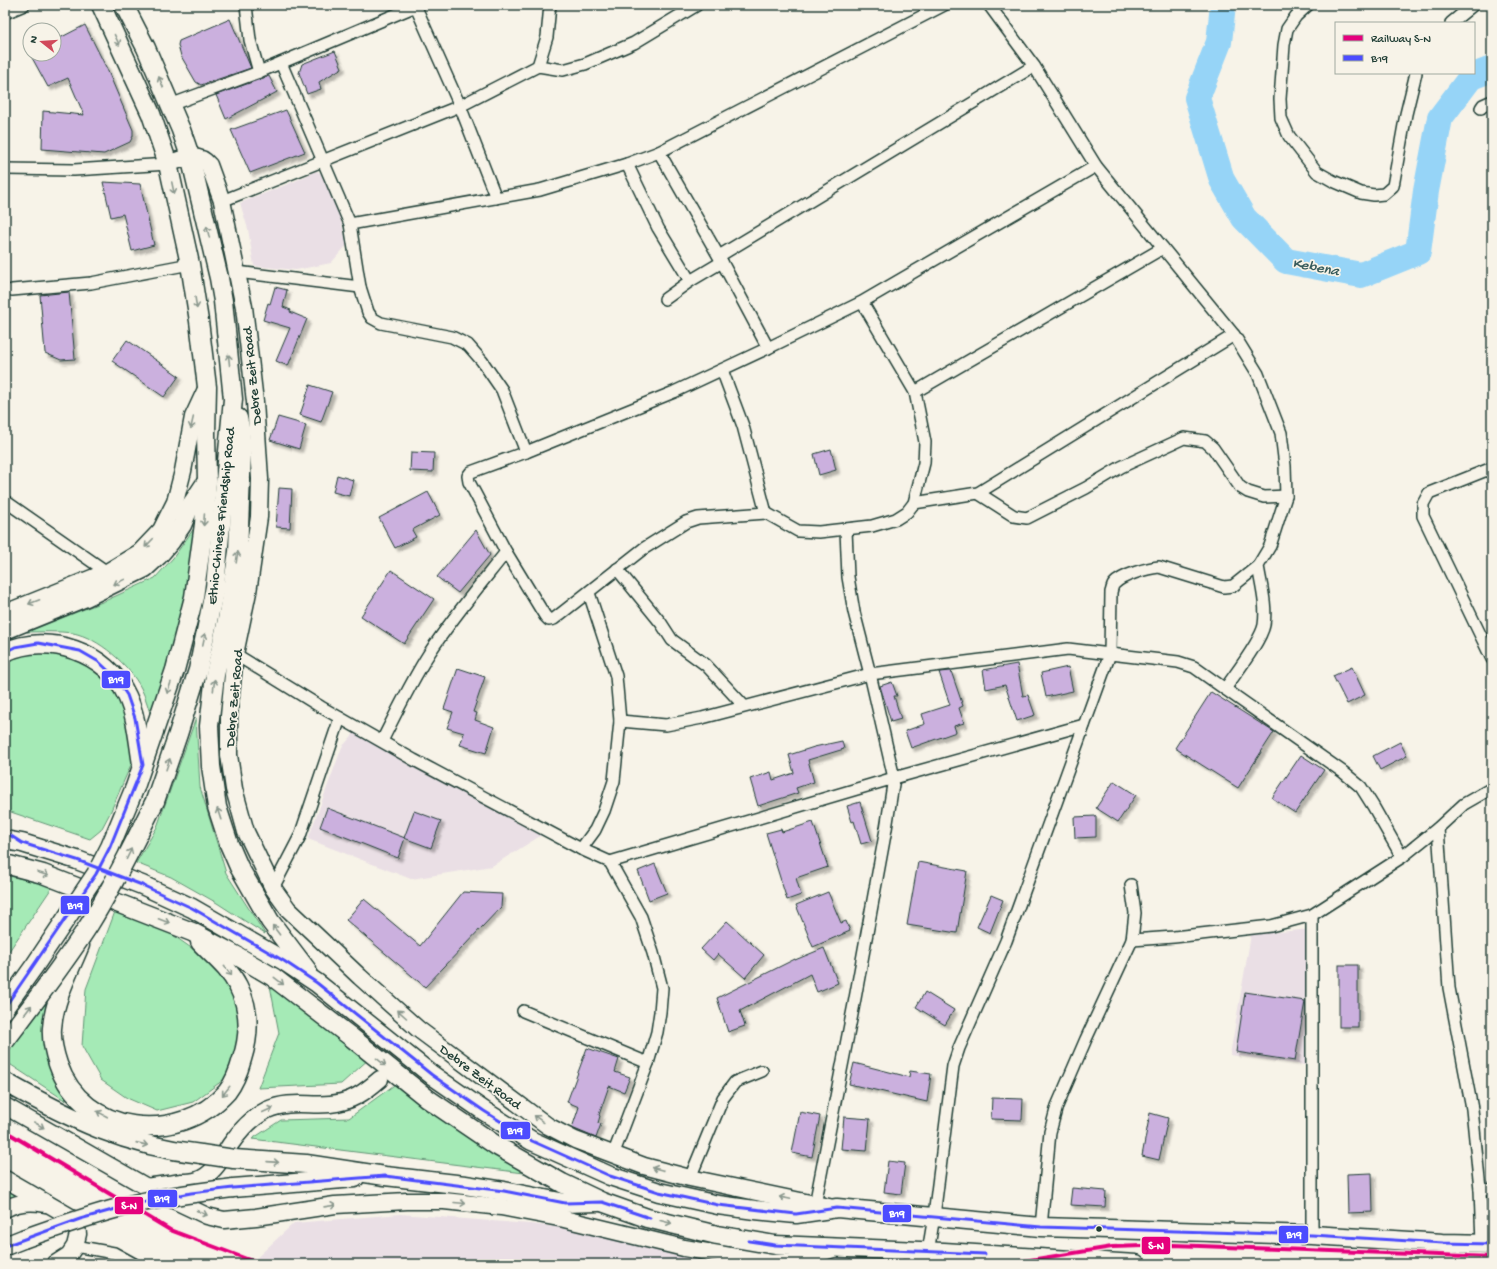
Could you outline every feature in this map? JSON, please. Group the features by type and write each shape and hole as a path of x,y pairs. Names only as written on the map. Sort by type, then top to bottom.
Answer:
{"main road":[{"name":"Ethio-Chinese Friendship Road","path":"5,1007 96,874 110,847 135,787 175,670 194,597 204,524 207,481 207,387 190,264 168,164 151,114 101,5"},
{"name":"Ethio-Chinese Friendship Road","path":"5,1041 88,926 122,869 155,801 198,670 215,586 233,399 219,278 190,156 146,48 124,5"},
{"path":"168,164 190,156"},
{"name":"Debre Zeit Road","path":"190,156 206,160 222,201 244,307 255,402 260,480 259,517 249,585 235,654 229,716 229,755 234,789 246,832 273,888 288,909 360,977 414,1035 548,1126 575,1140 644,1166 690,1178 815,1204 837,1208 1041,1227 1312,1235 1443,1243 1487,1244"},
{"path":"5,613 107,572 140,552 161,530 175,502 183,471 193,417 207,387"},
{"path":"233,399 240,428 242,451 241,502 238,552 227,620 215,675 209,726 211,766 216,800 229,844 239,867 270,922 317,983"},
{"path":"5,630 86,597 145,568 172,541 182,525 189,508 207,481"},
{"path":"5,652 15,647 38,643 80,651 99,662 114,676 127,695 135,718 142,765"},
{"path":"5,832 14,842 76,860 142,885 192,908 284,961 317,983 432,1075 484,1111 532,1141 610,1176 659,1192 740,1208 796,1214 837,1208"},
{"path":"5,864 43,874 192,932 239,957 273,977 428,1099 497,1146 602,1202 648,1218 717,1235 775,1245 839,1248 896,1257 1136,1264"},
{"path":"88,926 57,1002 52,1028 53,1049 60,1069 69,1087 80,1099 100,1114 119,1122 138,1127 157,1126 191,1118 213,1105 228,1090 238,1070 247,1044 248,1024 246,1011 238,987 224,966 192,932"},
{"path":"146,1186 187,1182 197,1180 205,1176 220,1162 232,1143 247,1125 268,1110 284,1104 330,1104 346,1101 363,1093 380,1079"},
{"path":"5,1082 40,1102 89,1126 132,1141 174,1151 234,1160 306,1164 385,1176 504,1190 565,1203 602,1202"},
{"path":"5,1106 146,1186 207,1216 224,1220 256,1218 335,1205 407,1201 444,1201 501,1207 564,1219 684,1248 771,1263 792,1262 839,1248"},
{"path":"5,1246 80,1219 134,1204 191,1193 233,1188 385,1176"},
{"path":"5,1179 69,1216 77,1227 78,1234 75,1246 69,1255 55,1264"},
{"path":"5,1209 18,1202 34,1202 52,1206"}],"street":[{"path":"5,12 24,5"},
{"path":"246,5 250,40 259,72"},
{"path":"170,105 281,64 415,5 460,106 496,198"},
{"path":"538,66 547,37 550,5"},
{"path":"222,201 460,106 538,66 563,70 584,64 634,43 697,5"},
{"path":"350,224 540,190 627,164 658,152 944,5"},
{"path":"926,1258 934,1216 953,1066 959,1048 1006,941 1110,654 1111,592 1113,584 1121,579 1151,568 1159,567 1224,587 1233,586 1258,566 1270,546 1286,496 1285,466 1280,433 1258,374 1234,335 1096,166 1034,66 989,5"},
{"path":"1308,5 1296,16 1287,29 1284,45 1280,105 1281,118 1289,136 1317,172 1361,193 1374,195 1384,194 1393,186 1406,114 1416,74"},
{"path":"1452,22 1473,5"},
{"path":"281,64 350,224 360,286 368,312 372,318 381,323 452,337 468,345 482,361 502,390 526,452"},
{"path":"665,299 721,259 1034,66"},
{"path":"1481,108 1492,101"},
{"path":"658,152 721,259 768,348"},
{"path":"5,169 74,170 168,164"},
{"path":"627,164 658,228 690,281"},
{"path":"862,302 915,392 925,442 924,463 914,503 907,512 896,519 872,526 819,532 798,531 766,513 698,518 686,522 642,549 616,569 589,593 554,619 549,620 545,616 506,552 469,482 468,476 471,472 526,452 674,392 862,302 1096,166"},
{"path":"915,392 1163,248"},
{"path":"12,290 91,283 190,264"},
{"path":"237,272 360,286"},
{"path":"914,503 978,493 1234,335"},
{"path":"722,370 743,426 766,513"},
{"path":"978,493 1014,516 1027,518 1086,488 1121,467 1184,438 1205,441 1214,448 1240,487 1248,492 1264,497 1286,496"},
{"path":"1492,468 1429,493 1423,504 1423,516 1492,660"},
{"path":"6,503 107,572"},
{"path":"815,1204 854,1004 894,778 854,612 848,577 846,530"},
{"path":"382,741 414,678 430,651 455,616 506,552"},
{"path":"1225,688 1258,639 1264,626 1265,604 1258,566"},
{"path":"616,569 661,623 672,640 706,665 744,706"},
{"path":"581,849 595,830 604,811 614,781 620,721 616,676 589,593"},
{"path":"620,721 666,725 702,718 870,674 1068,649 1178,662 1194,667 1343,772 1360,787 1373,806 1402,857"},
{"path":"235,654 340,718 414,760 581,849 610,862 641,917 653,953 662,988 657,1032 648,1063 613,1155"},
{"path":"273,888 300,836 340,718"},
{"path":"610,862 894,778 1084,725"},
{"path":"1132,940 1174,937 1271,926 1312,914 1402,857 1438,828 1464,804 1492,788"},
{"path":"1438,828 1449,988 1472,1109 1487,1244"},
{"path":"1041,1227 1050,1132 1057,1106 1132,940 1135,913 1131,885"},
{"path":"1312,914 1312,1235"},
{"path":"523,1011 648,1063"},
{"path":"690,1178 723,1098 735,1082 762,1071"},
{"path":"1480,1189 1492,1190"},
{"path":"75,1246 114,1253 134,1264"}],"shaded area":[{"path":"316,171 326,176 337,206 347,245 331,263 296,270 254,266 248,229 240,203 293,182"},
{"path":"357,730 545,833 492,866 411,879 308,839 342,747"},
{"path":"1310,929 1305,1065 1230,1055 1251,935"},
{"path":"400,1214 530,1224 897,1264 250,1264 294,1223"}],"green space":[{"path":"200,520 195,565 152,720 141,688 136,679 121,662 103,647 93,640 73,633 27,632 107,600 155,578 173,558"},
{"path":"32,653 61,653 81,659 117,683 132,715 133,760 101,830 90,839 5,810 5,661"},
{"path":"196,718 200,787 226,873 265,934 217,903 171,877 136,863 157,827"},
{"path":"5,875 53,886 5,957"},
{"path":"116,909 170,933 214,964 236,994 244,1032 226,1078 193,1102 157,1111 127,1098 101,1080 82,1046 86,989"},
{"path":"268,975 370,1058 341,1084 258,1088 279,1033"},
{"path":"56,990 51,1045 66,1101 5,1061 5,1056"},
{"path":"397,1083 532,1174 252,1139 281,1120 349,1118"},
{"path":"5,1186 23,1195 5,1199"}],"building":[{"path":"230,19 251,68 201,85 196,82 181,56 178,45 179,41"},
{"path":"85,25 107,69 133,130 133,136 130,142 104,154 42,149 43,111 84,115 68,78 48,87 34,62 62,62 62,37"},
{"path":"335,51 342,68 319,82 321,89 307,94 299,73 302,64"},
{"path":"269,76 277,92 226,119 216,95"},
{"path":"286,110 305,152 250,173 231,130"},
{"path":"103,182 140,184 154,245 132,251 123,214 111,217"},
{"path":"275,287 287,290 283,307 291,310 290,312 307,319 288,366 276,361 290,328 263,320"},
{"path":"69,292 75,359 61,360 45,353 40,295"},
{"path":"127,340 179,376 164,397 112,361"},
{"path":"310,385 332,392 321,422 300,415"},
{"path":"278,417 306,425 299,449 270,440"},
{"path":"831,449 836,470 819,475 814,454"},
{"path":"411,452 434,453 433,472 410,471"},
{"path":"337,475 353,480 349,496 333,492"},
{"path":"279,488 292,489 290,528 276,527"},
{"path":"428,492 440,515 412,530 416,537 395,548 379,518"},
{"path":"476,530 490,555 458,593 437,577"},
{"path":"391,570 434,599 404,644 361,616"},
{"path":"1017,664 1023,696 1028,695 1035,715 1017,721 1005,685 986,689 983,670"},
{"path":"1068,667 1073,691 1046,697 1041,673"},
{"path":"1352,667 1365,695 1347,704 1333,676"},
{"path":"458,668 485,677 473,712 477,713 475,720 494,727 486,753 460,745 464,733 447,728 453,712 444,709"},
{"path":"951,671 963,706 959,708 964,723 954,726 956,732 911,748 905,731 925,724 922,714 950,705 939,672"},
{"path":"892,682 897,696 894,696 901,719 891,722 880,686"},
{"path":"1211,692 1274,732 1238,788 1175,748"},
{"path":"842,741 844,749 808,760 814,782 796,788 798,793 758,806 750,779 771,772 773,780 794,773 789,755 814,747"},
{"path":"1400,742 1407,756 1380,770 1373,756"},
{"path":"1301,755 1324,770 1295,813 1272,798"},
{"path":"1114,781 1136,795 1118,822 1096,808"},
{"path":"860,802 872,841 861,844 854,821 852,822 847,806"},
{"path":"327,808 405,838 398,858 320,827"},
{"path":"414,811 441,821 431,848 404,838"},
{"path":"1096,816 1096,837 1075,838 1074,817"},
{"path":"813,822 828,867 796,878 801,895 787,900 766,833 781,829 782,832"},
{"path":"918,862 967,871 957,933 907,925"},
{"path":"655,864 667,893 649,900 638,871"},
{"path":"463,892 502,894 501,907 425,987 346,920 364,899 420,946"},
{"path":"828,892 841,923 846,921 850,931 813,947 796,905"},
{"path":"991,895 1003,900 990,933 977,927"},
{"path":"727,921 764,955 745,978 718,954 713,960 701,949"},
{"path":"824,948 838,983 817,992 810,974 740,1011 745,1026 728,1032 717,998 795,959"},
{"path":"1339,965 1358,965 1358,1027 1339,1027"},
{"path":"925,992 954,1010 945,1025 916,1007"},
{"path":"1245,992 1305,1001 1295,1061 1236,1052"},
{"path":"587,1048 619,1059 615,1072 630,1077 624,1092 609,1086 599,1115 598,1123 601,1124 596,1138 572,1128 579,1107 567,1102"},
{"path":"854,1063 909,1077 910,1071 931,1074 927,1102 849,1084"},
{"path":"992,1098 1023,1099 1022,1120 991,1119"},
{"path":"800,1112 820,1116 812,1157 792,1153"},
{"path":"1150,1113 1168,1118 1159,1160 1142,1156"},
{"path":"844,1117 870,1119 867,1151 841,1149"},
{"path":"888,1161 905,1163 901,1194 884,1192"},
{"path":"1372,1173 1373,1212 1348,1213 1347,1174"},
{"path":"1072,1188 1106,1191 1105,1207 1070,1205"}],"waterway":[{"name":"Kebena","path":"1223,5 1219,42 1197,98 1222,180 1244,218 1286,261 1361,275 1418,252 1426,191 1440,118 1471,77 1492,69"}],"tunnel":[{"path":"381,1077 409,1041"}],"rail line":[{"name":"S-N","path":"5,1131 170,1230 260,1264"},
{"name":"S-N","path":"1005,1264 1112,1247 1174,1245 1492,1257"}],"transit line":[{"name":"B19","path":"5,652 15,647 38,643 80,651 99,662 114,676 127,695 135,718 143,765 110,847 96,874 5,1007"},
{"name":"B19","path":"5,832 22,843 77,860 142,885 192,908 284,961 317,983 432,1075 484,1111 532,1141 610,1176 659,1192 718,1205 796,1214 837,1208 1041,1227 1312,1235 1443,1243 1492,1244"},
{"name":"B19","path":"5,1246 80,1219 134,1204 191,1193 233,1188 385,1176 504,1191 565,1203 602,1202 650,1218"},
{"name":"B19","path":"749,1241 775,1245 985,1254"}]}
